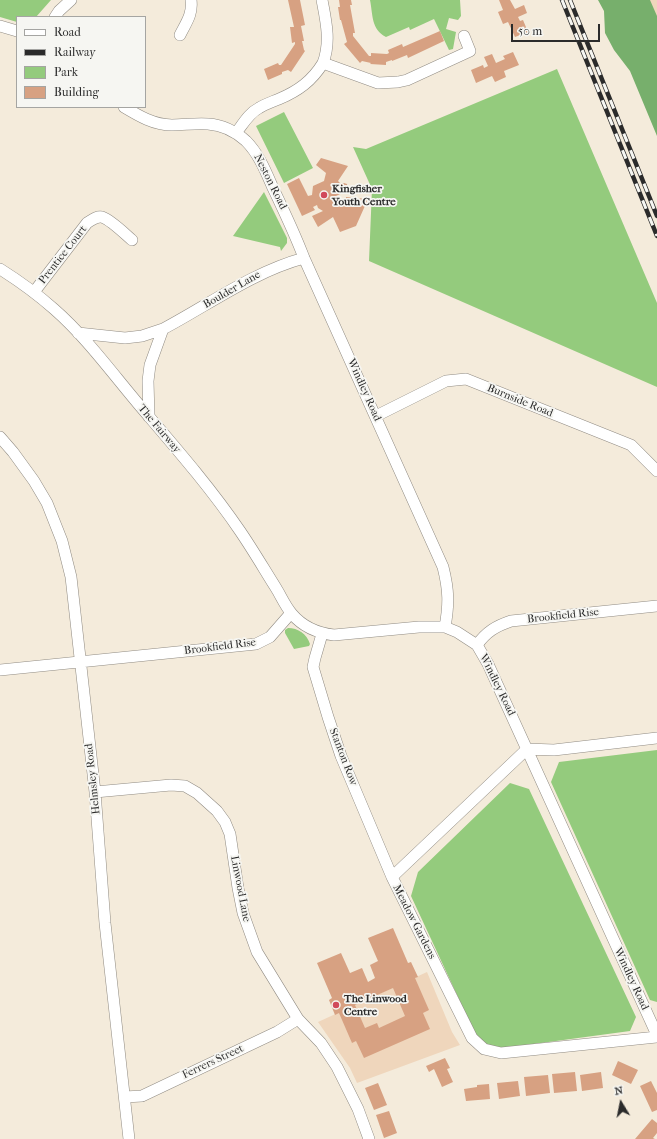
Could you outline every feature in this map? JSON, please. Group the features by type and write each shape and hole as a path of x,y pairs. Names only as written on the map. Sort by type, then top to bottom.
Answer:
{"street":[{"path":"56,16 71,0"},
{"path":"180,35 192,8 191,0"},
{"path":"236,133 253,112 260,107 302,88 311,80 323,63 328,41 322,0"},
{"path":"0,26 16,31"},
{"path":"323,63 378,83 398,82 407,80 470,51 464,36"},
{"name":"Neston Road","path":"126,108 138,116 154,123 170,125 207,124 223,126 236,133 247,142 262,164 295,233 304,258"},
{"name":"Prentice Court","path":"34,292 87,223 94,218 101,217 108,220 132,240"},
{"name":"Boulder Lane","path":"78,333 125,338 142,336 163,329 265,271 285,263 304,258"},
{"name":"Windley Road","path":"304,258 443,567 448,594 448,608 445,627 457,632 477,645 488,664 657,1036"},
{"name":"The Fairway","path":"0,269 34,292 78,333 223,507 259,560 291,613"},
{"path":"149,417 148,381 150,365 163,329"},
{"name":"Burnside Road","path":"376,416 446,381 466,379 631,445 657,471"},
{"name":"Helmsley Road","path":"0,437 34,481 47,503 62,541 71,577 95,792 105,923 129,1139"},
{"name":"Brookfield Rise","path":"477,645 483,636 497,626 510,621 657,606"},
{"path":"291,613 310,629 322,634 345,635 418,627 445,627"},
{"name":"Brookfield Rise","path":"0,670 256,644 270,637 291,613"},
{"name":"Stanton Row","path":"322,634 315,658 315,677 341,756 392,877"},
{"path":"527,749 554,750 657,738"},
{"name":"Meadow Gardens","path":"527,749 392,877 472,1038 484,1049 501,1053 657,1036"},
{"name":"Linwood Lane","path":"95,792 171,785 185,786 197,793 218,811 230,834 238,888 243,913 250,935 264,964 298,1019 321,1043 337,1067 358,1109 369,1139"},
{"name":"Ferrers Street","path":"125,1097 142,1096 277,1032 298,1019"}],"shaded area":[{"path":"638,0 657,0 657,36"},
{"path":"427,972 452,1032 460,1045 357,1083 350,1068 318,1022"}],"green space":[{"path":"0,0 51,0 37,16 16,16 16,22 0,17"},
{"path":"370,0 460,0 461,16 458,20 449,18 446,29 456,32 453,49 449,50 434,19 410,30 409,27 386,37 381,34 375,26"},
{"path":"598,0 650,0 657,16 657,136 630,71 614,50 605,33 604,11"},
{"path":"557,69 657,303 657,387 369,261 372,189 353,147 366,149"},
{"path":"284,112 313,168 284,183 256,126"},
{"path":"264,192 287,238 287,243 281,251 280,247 233,236"},
{"path":"288,628 299,630 309,640 309,646 294,649 285,633 285,630"},
{"path":"657,750 657,1002 650,1000 551,782 559,762"},
{"path":"510,783 529,789 636,1017 630,1031 504,1048 487,1046 478,1040 411,896 418,872"}],"building":[{"path":"288,0 300,0 305,25 301,26 304,41 302,41 305,51 291,72 288,70 282,72 282,74 268,80 264,69 278,63 281,65 295,44 295,42 292,43 290,27 294,27"},
{"path":"339,0 351,0 352,5 350,5 355,33 353,33 353,36 369,56 371,56 371,53 387,54 389,53 388,50 402,44 403,47 440,31 444,41 408,58 407,55 386,62 386,65 370,64 371,63 362,61 360,63 344,44 347,42 340,20 338,7 340,7"},
{"path":"499,0 510,0 515,9 524,5 527,13 518,17 520,21 523,20 528,32 515,37 508,22 503,24 498,12 503,10"},
{"path":"513,52 519,65 504,71 506,77 495,82 492,76 476,83 471,70 483,65 484,68 488,66 484,57 492,54 496,63 505,59 503,56"},
{"name":"Kingfisher Youth Centre","path":"321,158 348,166 338,181 341,184 347,184 348,190 336,196 338,199 346,200 346,197 368,199 356,226 340,232 333,217 318,227 312,216 323,211 318,208 317,205 313,207 315,210 302,216 287,184 299,178 308,196 312,195 313,186 324,181 326,173 316,165"},
{"path":"393,928 408,963 411,962 418,977 415,978 429,1010 423,1013 430,1029 364,1058 356,1041 352,1043 339,1013 335,1015 329,1000 332,998 317,963 341,953 350,973 362,968 368,982 375,978 370,965 378,961 368,938","holes":["393,988 405,1016 379,1028 377,1023 365,1028 355,1005"]},
{"path":"445,1058 450,1068 447,1069 453,1082 442,1087 434,1069 429,1072 426,1066"},
{"path":"618,1061 638,1070 631,1084 612,1075"},
{"path":"575,1072 577,1091 554,1093 552,1074"},
{"path":"601,1072 603,1088 582,1091 580,1075"},
{"path":"548,1075 550,1093 526,1096 524,1077"},
{"path":"518,1081 520,1096 499,1099 497,1083"},
{"path":"651,1081 657,1093 657,1110 652,1112 640,1086"},
{"path":"378,1083 387,1105 374,1110 365,1088"},
{"path":"489,1084 490,1099 466,1101 464,1089 477,1087 477,1085"},
{"path":"389,1111 397,1133 384,1138 376,1115"},
{"path":"652,1119 657,1123 657,1133 653,1138 655,1139 635,1139"}],"railway":[{"path":"562,0 657,236"},
{"path":"570,0 657,216"}],"place":[{"name":"Kingfisher Youth Centre","path":"324,195"},
{"name":"The Linwood Centre","path":"336,1005"}]}
